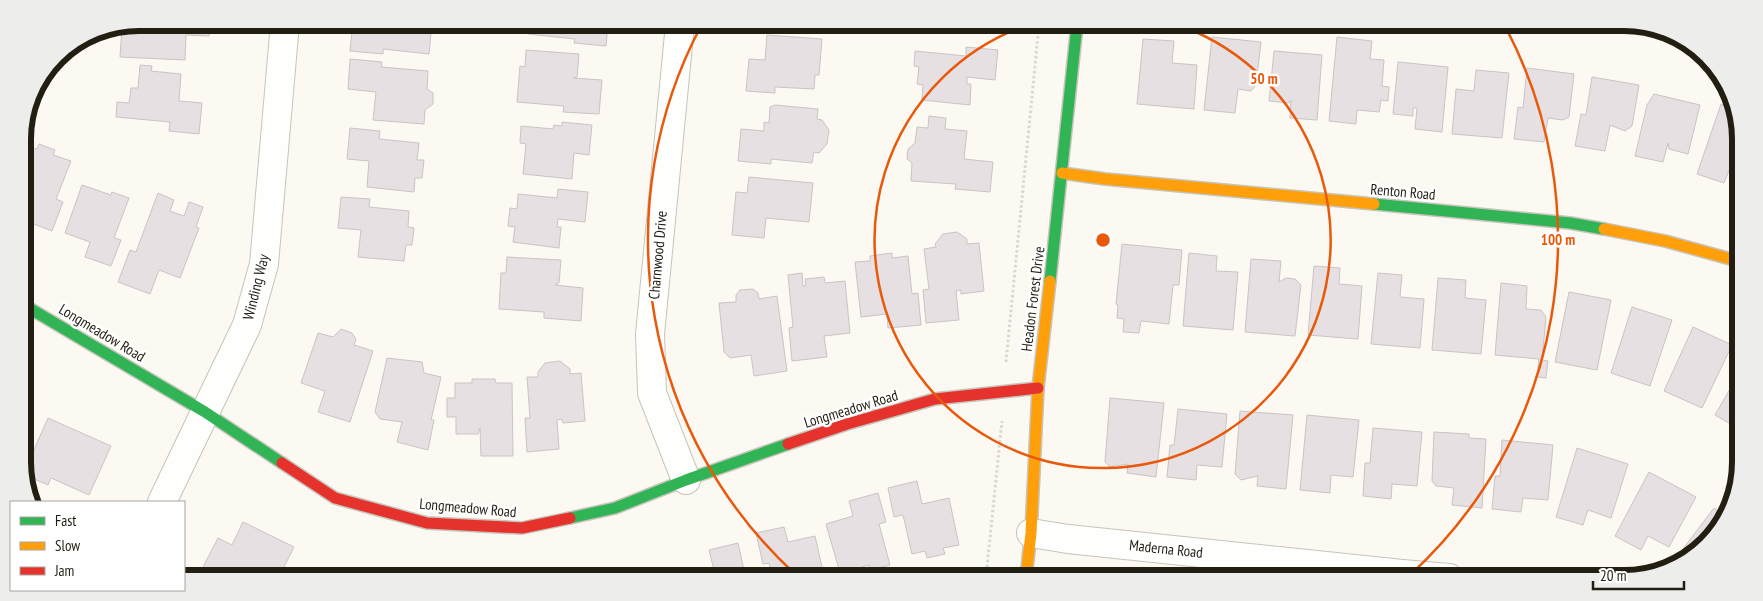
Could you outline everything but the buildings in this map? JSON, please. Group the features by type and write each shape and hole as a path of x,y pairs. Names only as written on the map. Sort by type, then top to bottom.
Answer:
{"street":[{"name":"Winding Way","path":"162,501 247,325 264,264 284,31"},
{"name":"Charnwood Drive","path":"679,31 650,334 652,393 686,480"},
{"name":"Headon Forest Drive","path":"1027,570 1031,533 1038,388 1076,31"},
{"name":"Renton Road","path":"1062,174 1570,223 1665,241 1732,259"},
{"name":"Longmeadow Road","path":"31,309 205,412 335,498 427,522 522,528 616,508 686,480 847,424 935,399 1038,388"},
{"name":"Maderna Road","path":"1031,533 1068,539 1348,570"}],"path":[{"path":"987,570 1038,31"}],"traffic: fast":[{"path":"1050,281 1076,31"},
{"path":"1374,204 1570,223 1604,229"},
{"path":"31,309 205,412 282,463"},
{"path":"570,518 615,508 686,480 788,444"}],"traffic: slow":[{"path":"1062,173 1105,179 1374,204"},
{"path":"1604,229 1665,241 1732,259"},
{"path":"1027,570 1031,533 1038,388 1050,281"}],"traffic: jam":[{"path":"788,444 847,424 935,399 1038,388"},
{"path":"282,463 335,498 427,523 522,528 570,518"}]}
